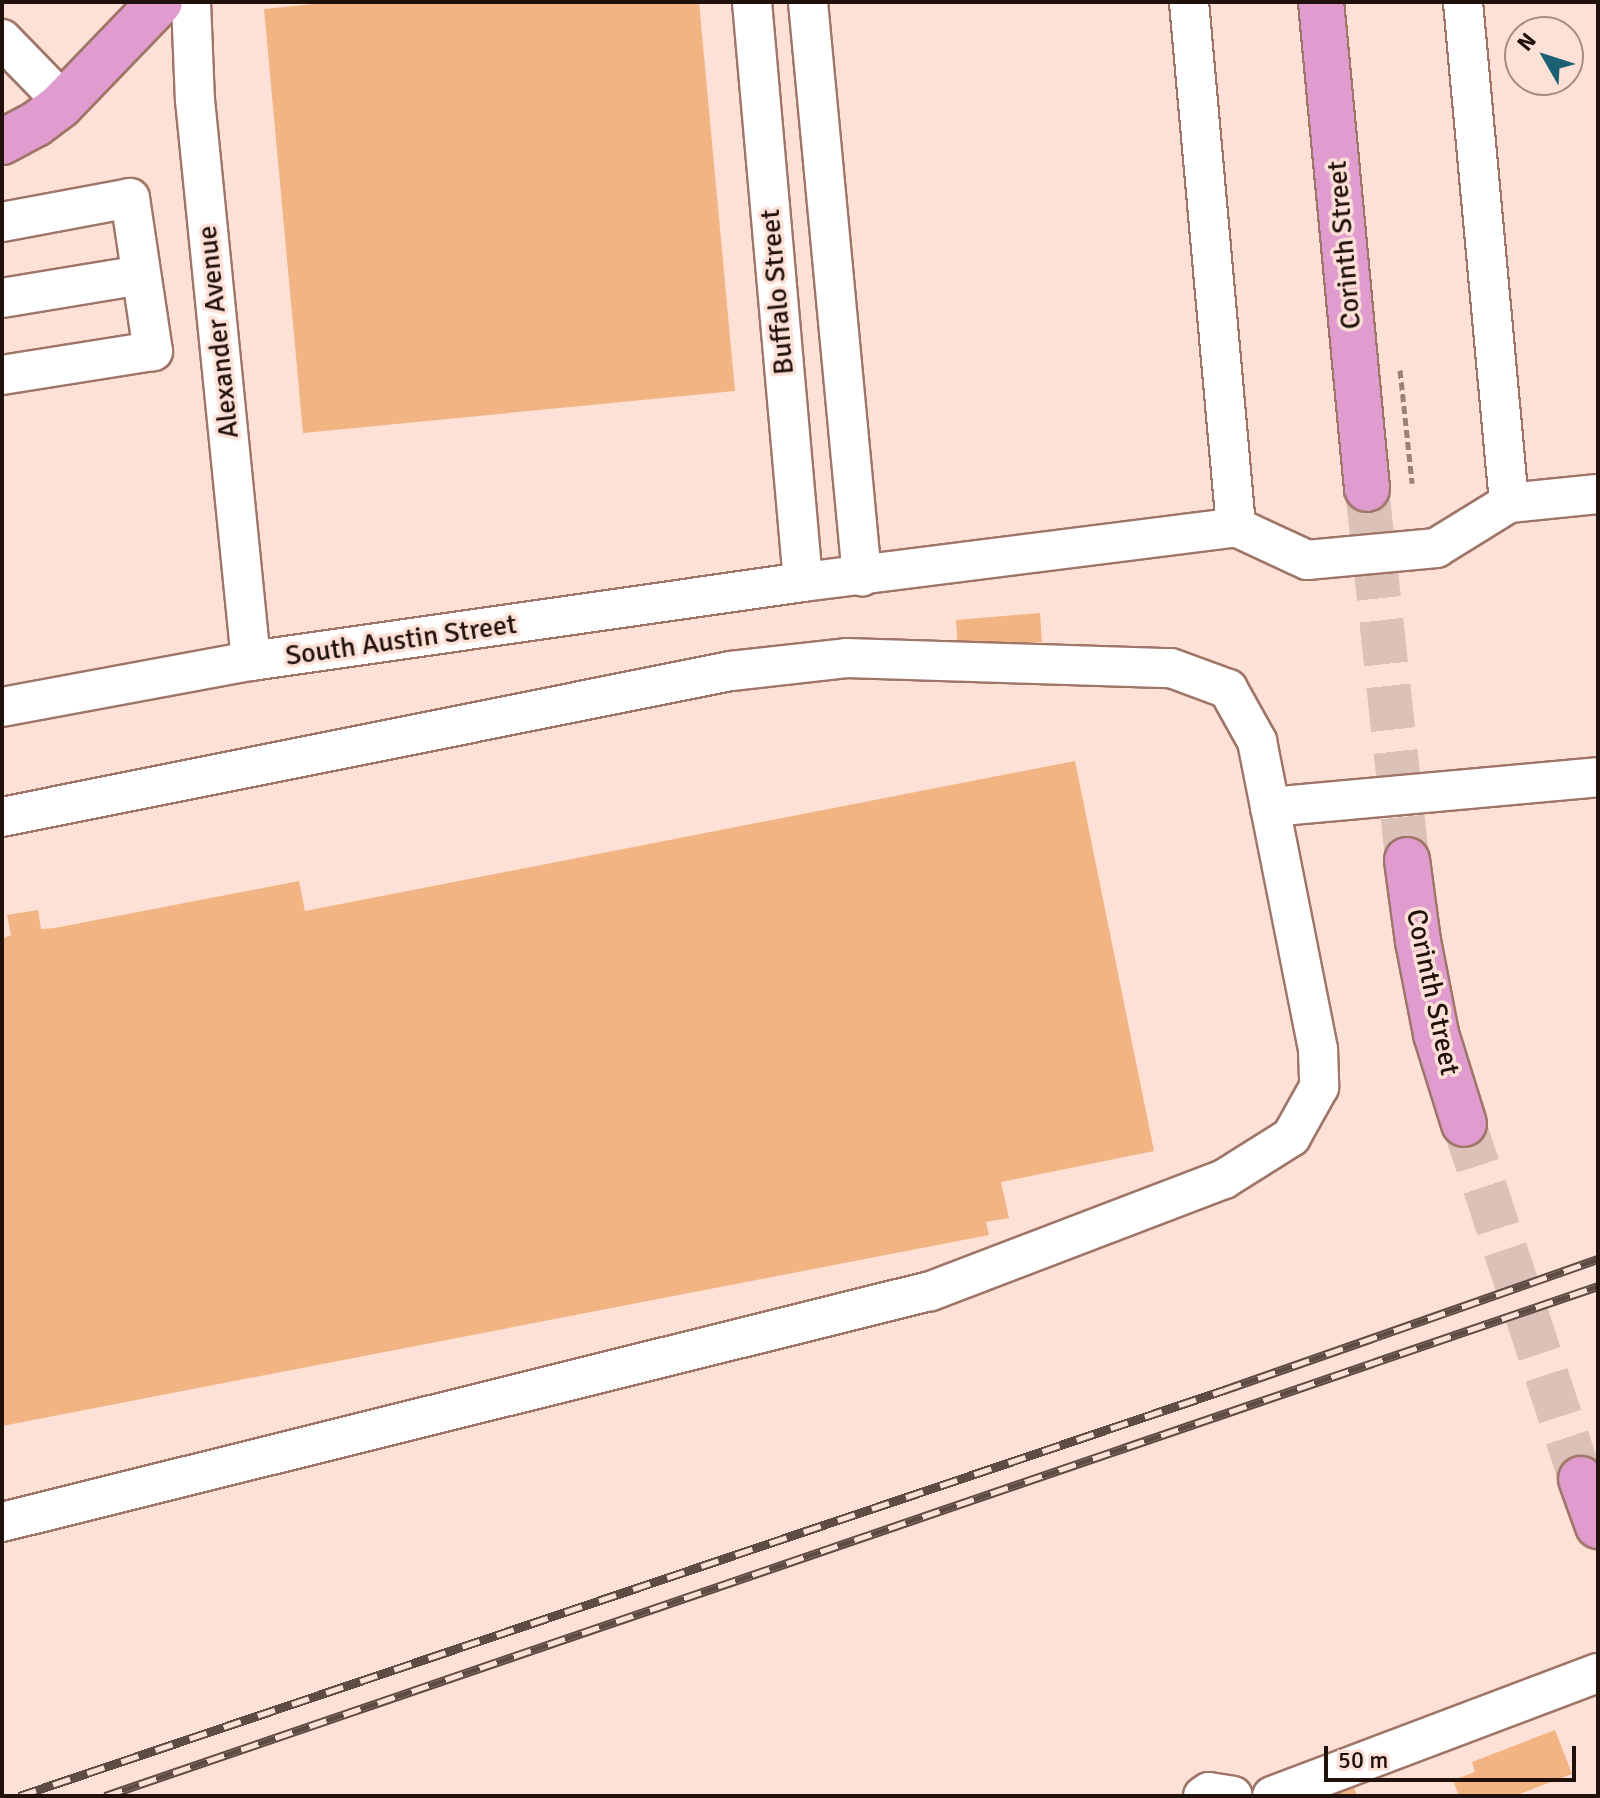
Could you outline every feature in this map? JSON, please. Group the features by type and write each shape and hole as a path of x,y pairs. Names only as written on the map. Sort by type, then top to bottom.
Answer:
{"main road":[{"path":"2,142 36,124 63,102 160,2"},
{"name":"Corinth Street","path":"1321,2 1367,489"},
{"name":"Corinth Street","path":"1407,860 1418,941 1436,1034 1464,1124"},
{"path":"1581,1479 1598,1526"}],"street":[{"name":"Alexander Avenue","path":"191,2 195,100 251,661"},
{"name":"Buffalo Street","path":"752,2 803,582"},
{"path":"808,2 862,576"},
{"path":"1189,2 1236,527 1307,560 1321,559 1436,548 1509,503 1598,494"},
{"path":"1463,2 1509,503"},
{"path":"2,39 63,102"},
{"path":"2,222 130,198 153,351 2,375"},
{"path":"2,298 141,275"},
{"name":"South Austin Street","path":"2,707 251,661 803,582 1236,527"},
{"path":"2,817 731,671 846,658 1171,668 1228,689 1257,741 1318,1050 1319,1087 1291,1137 1224,1179 930,1291 2,1522"},
{"path":"1270,807 1598,777"},
{"path":"1272,1796 1598,1673"},
{"path":"1203,1796 1209,1792 1233,1796"}],"path":[{"path":"1400,370 1412,483"}],"building":[{"path":"333,2 699,2 735,391 303,433 264,9"},
{"path":"1040,613 1042,642 958,648 956,620"},
{"path":"1075,761 1154,1151 1001,1182 1009,1218 986,1222 989,1235 2,1426 2,939 11,935 7,915 38,910 41,929 55,928 299,881 305,911"},
{"path":"1555,1730 1572,1774 1514,1796 1459,1796 1453,1780 1475,1772 1472,1762"},
{"path":"1351,1780 1357,1796 1311,1796"}],"tunnel":[{"path":"1367,489 1407,860"},
{"path":"1464,1124 1581,1479"}],"railway":[{"path":"19,1796 1224,1390 1598,1259"},
{"path":"105,1796 1598,1286"}]}
